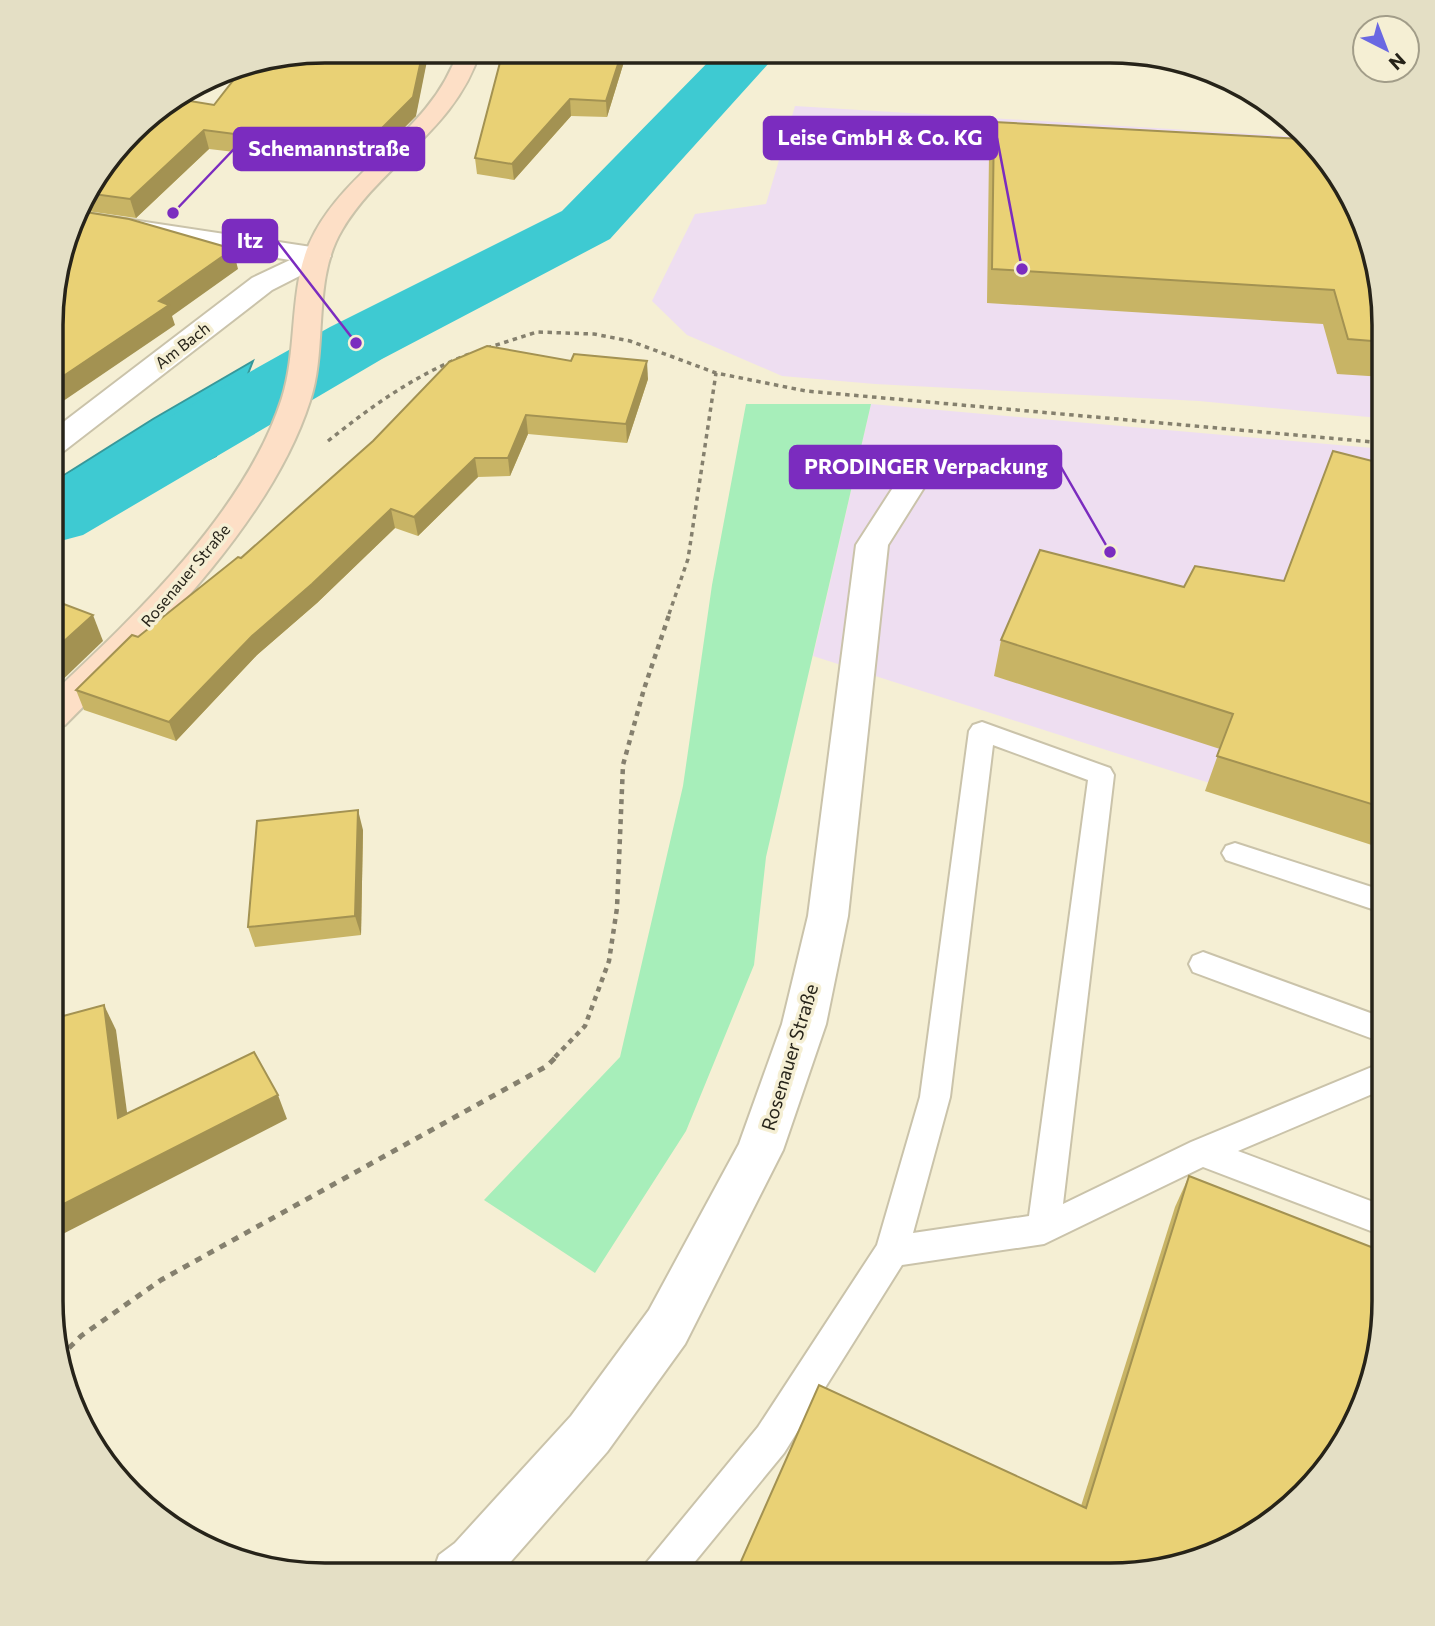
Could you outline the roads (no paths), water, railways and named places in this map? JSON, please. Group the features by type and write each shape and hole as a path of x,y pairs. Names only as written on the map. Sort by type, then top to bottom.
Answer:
{"street":[{"name":"Rosenauer Straße","path":"63,705 137,633 198,566 241,507 276,446 298,395 308,352 310,302 318,256 328,232 346,207 454,92 467,63"},
{"path":"85,220 318,256"},
{"name":"Am Bach","path":"63,437 262,284 318,256"},
{"name":"Rosenauer Straße","path":"473,1563 589,1434 667,1327 760,1150 804,1024 828,916 872,545 927,459"}],"lane":[{"path":"670,1563 771,1440 892,1251 935,1097 982,731 1101,775 1044,1229"},
{"path":"1235,853 1372,898"},
{"path":"1203,964 1372,1027"},
{"path":"892,1251 1044,1229 1202,1152 1372,1080"},
{"path":"1202,1152 1372,1216"}],"water":[{"path":"253,361 216,456 110,507 63,533 63,476"}],"waterway":[{"path":"63,511 356,343 586,225 740,63"}],"place":[{"name":"Schemannstraße","path":"173,213"},
{"name":"Leise GmbH & Co. KG","path":"1022,269"},
{"name":"Itz","path":"356,343"},
{"name":"PRODINGER Verpackung","path":"1110,552"}]}
